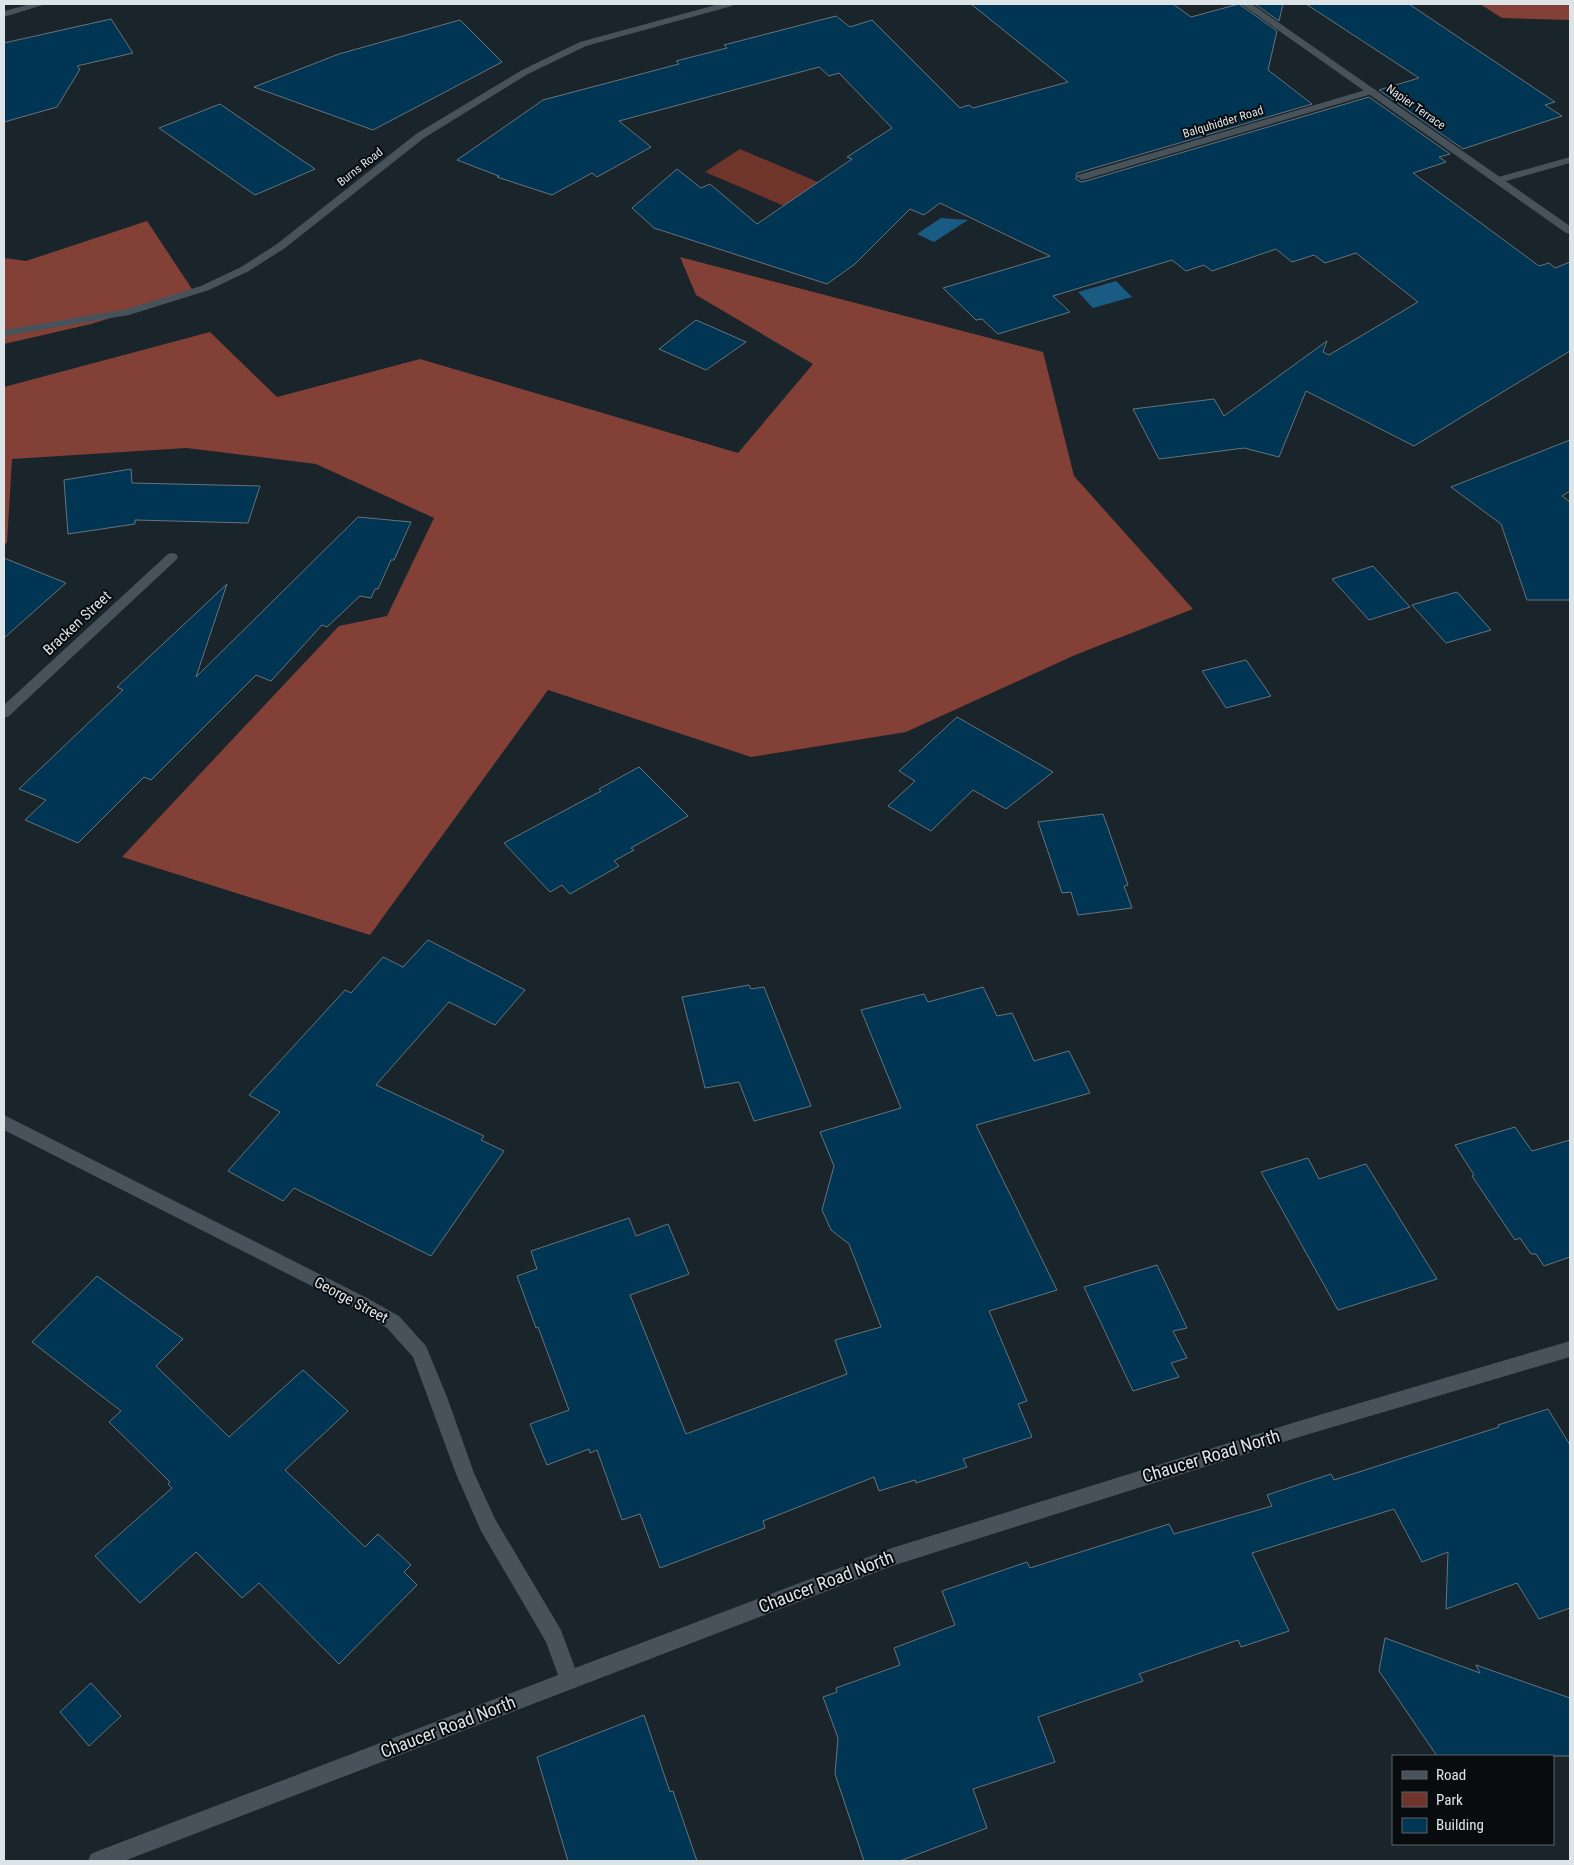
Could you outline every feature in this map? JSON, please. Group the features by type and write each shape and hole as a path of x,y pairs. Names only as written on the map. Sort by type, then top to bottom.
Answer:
{"street":[{"path":"4,14 41,4"},
{"name":"Burns Road","path":"4,333 129,312 205,288 246,269 281,246 420,136 525,72 583,44 728,4"},
{"name":"Napier Terrace","path":"1246,4 1570,230"},
{"name":"Balquhidder Road","path":"1082,177 1372,91"},
{"path":"1499,180 1570,160"},
{"name":"Bracken Street","path":"4,713 172,557"},
{"name":"George Street","path":"4,1122 361,1303 393,1322 420,1352 465,1474 488,1525 554,1637 570,1680"},
{"name":"Chaucer Road North","path":"98,1861 892,1557 1299,1429 1570,1348"}],"green space":[{"path":"740,149 846,194 812,218 705,172"}],"shaded area":[{"path":"1480,4 1570,4 1570,20 1502,18"},
{"path":"147,221 194,292 91,324 4,344 4,258 26,261"},
{"path":"680,257 1043,352 1074,476 1193,609 1075,655 906,732 751,757 548,690 370,935 122,857 339,626 387,616 434,518 316,464 186,448 12,459 7,543 4,544 4,387 210,332 277,397 420,359 738,453 813,364 696,295"}],"water":[{"path":"941,218 968,220 934,242 917,234"},
{"path":"1116,281 1132,297 1093,308 1078,292"}],"building":[{"path":"971,4 1173,4 1191,17 1239,4 1277,31 1268,70 1312,104 1077,173 1076,179 1081,182 1086,181 1369,97 1450,154 1439,157 1446,162 1413,173 1539,266 1549,263 1555,268 1570,262 1570,351 1414,446 1306,391 1279,457 1244,448 1159,459 1133,409 1214,399 1224,416 1327,341 1323,352 1329,355 1418,302 1356,253 1325,263 1314,255 1292,262 1276,249 1212,271 1204,265 1186,271 1172,260 1053,296 1070,312 998,334 982,319 976,320 943,288 1050,256 940,203 924,215 910,209 855,264 827,284 654,228 632,208 677,169 701,188 710,184 757,224 852,159 847,157 892,128 839,73 829,76 819,67 619,121 651,147 597,177 592,173 552,195 497,177 499,176 457,160 543,100 679,64 676,61 727,48 724,45 836,16 850,27 872,20 960,108 969,105 973,108 1068,82"},
{"path":"1255,4 1283,4 1279,21"},
{"path":"1306,4 1409,4 1555,102 1545,105 1562,116 1463,149 1379,90 1419,78"},
{"path":"111,19 133,53 77,66 80,69 57,107 4,122 4,43"},
{"path":"460,20 502,62 373,130 254,87 339,54"},
{"path":"220,104 315,169 255,195 159,128"},
{"path":"696,320 746,342 706,370 659,349"},
{"path":"1570,440 1570,491 1562,496 1570,502 1570,600 1527,600 1501,524 1451,487"},
{"path":"131,469 132,483 260,486 248,523 135,520 135,524 68,534 64,480"},
{"path":"358,517 411,522 394,560 391,560 378,589 375,589 371,598 360,596 327,627 322,625 271,681 256,675 151,780 144,777 78,843 25,820 46,800 19,789 123,690 117,687 227,584 196,677"},
{"path":"4,558 66,583 4,638"},
{"path":"1373,566 1410,607 1369,620 1332,579"},
{"path":"1457,592 1491,630 1446,643 1412,605"},
{"path":"1246,660 1271,696 1226,708 1202,671"},
{"path":"957,717 1053,772 1006,809 973,790 931,831 888,806 915,781 899,771"},
{"path":"639,767 688,816 631,848 634,850 614,861 619,866 570,894 562,885 550,892 504,843 601,791 599,789"},
{"path":"1103,814 1128,885 1124,886 1132,908 1078,915 1071,892 1062,893 1038,822"},
{"path":"428,940 525,990 495,1025 449,1002 376,1085 484,1136 481,1140 504,1151 431,1256 294,1188 283,1201 228,1171 280,1112 249,1095 345,990 351,993 383,957 403,967"},
{"path":"749,985 751,989 764,987 811,1106 754,1121 739,1082 705,1088 682,997"},
{"path":"983,987 997,1016 1012,1013 1034,1061 1069,1051 1090,1093 976,1125 1057,1290 989,1311 1027,1401 1018,1404 1032,1437 963,1459 967,1467 916,1483 915,1480 879,1491 874,1477 763,1521 765,1528 660,1568 640,1514 622,1520 597,1450 590,1453 589,1449 547,1465 530,1424 569,1410 517,1276 537,1269 531,1251 629,1218 636,1236 668,1224 689,1274 630,1295 686,1434 847,1374 835,1340 881,1327 849,1244 831,1230 822,1210 834,1166 820,1132 901,1108 861,1010 924,994 928,1002"},
{"path":"1515,1127 1532,1151 1570,1140 1570,1257 1544,1266 1536,1254 1531,1254 1520,1238 1515,1240 1472,1176 1474,1175 1455,1145"},
{"path":"1308,1158 1319,1179 1366,1164 1437,1279 1338,1310 1261,1172"},
{"path":"1157,1265 1187,1328 1173,1331 1187,1358 1171,1363 1179,1377 1133,1391 1084,1287"},
{"path":"97,1276 183,1339 156,1366 229,1437 303,1370 348,1411 285,1470 365,1547 378,1534 411,1565 404,1572 417,1585 339,1664 259,1583 242,1598 196,1552 140,1603 95,1556 172,1488 168,1484 170,1482 109,1422 121,1411 32,1342"},
{"path":"1548,1409 1570,1445 1570,1608 1539,1619 1517,1583 1446,1609 1448,1552 1422,1562 1394,1509 1252,1553 1289,1631 1241,1647 1238,1640 1139,1674 1143,1681 1038,1717 1055,1762 973,1789 987,1828 900,1861 864,1861 835,1774 838,1738 823,1697 837,1692 836,1688 900,1665 894,1648 955,1625 942,1591 1027,1562 1030,1568 1169,1524 1174,1534 1272,1506 1267,1495 1331,1474 1334,1480 1499,1427 1498,1425"},
{"path":"1385,1638 1480,1673 1476,1665 1570,1698 1570,1756 1436,1755 1379,1671"},
{"path":"91,1683 121,1716 89,1746 60,1712"},
{"path":"644,1715 670,1792 673,1791 697,1861 568,1861 537,1757"}]}
